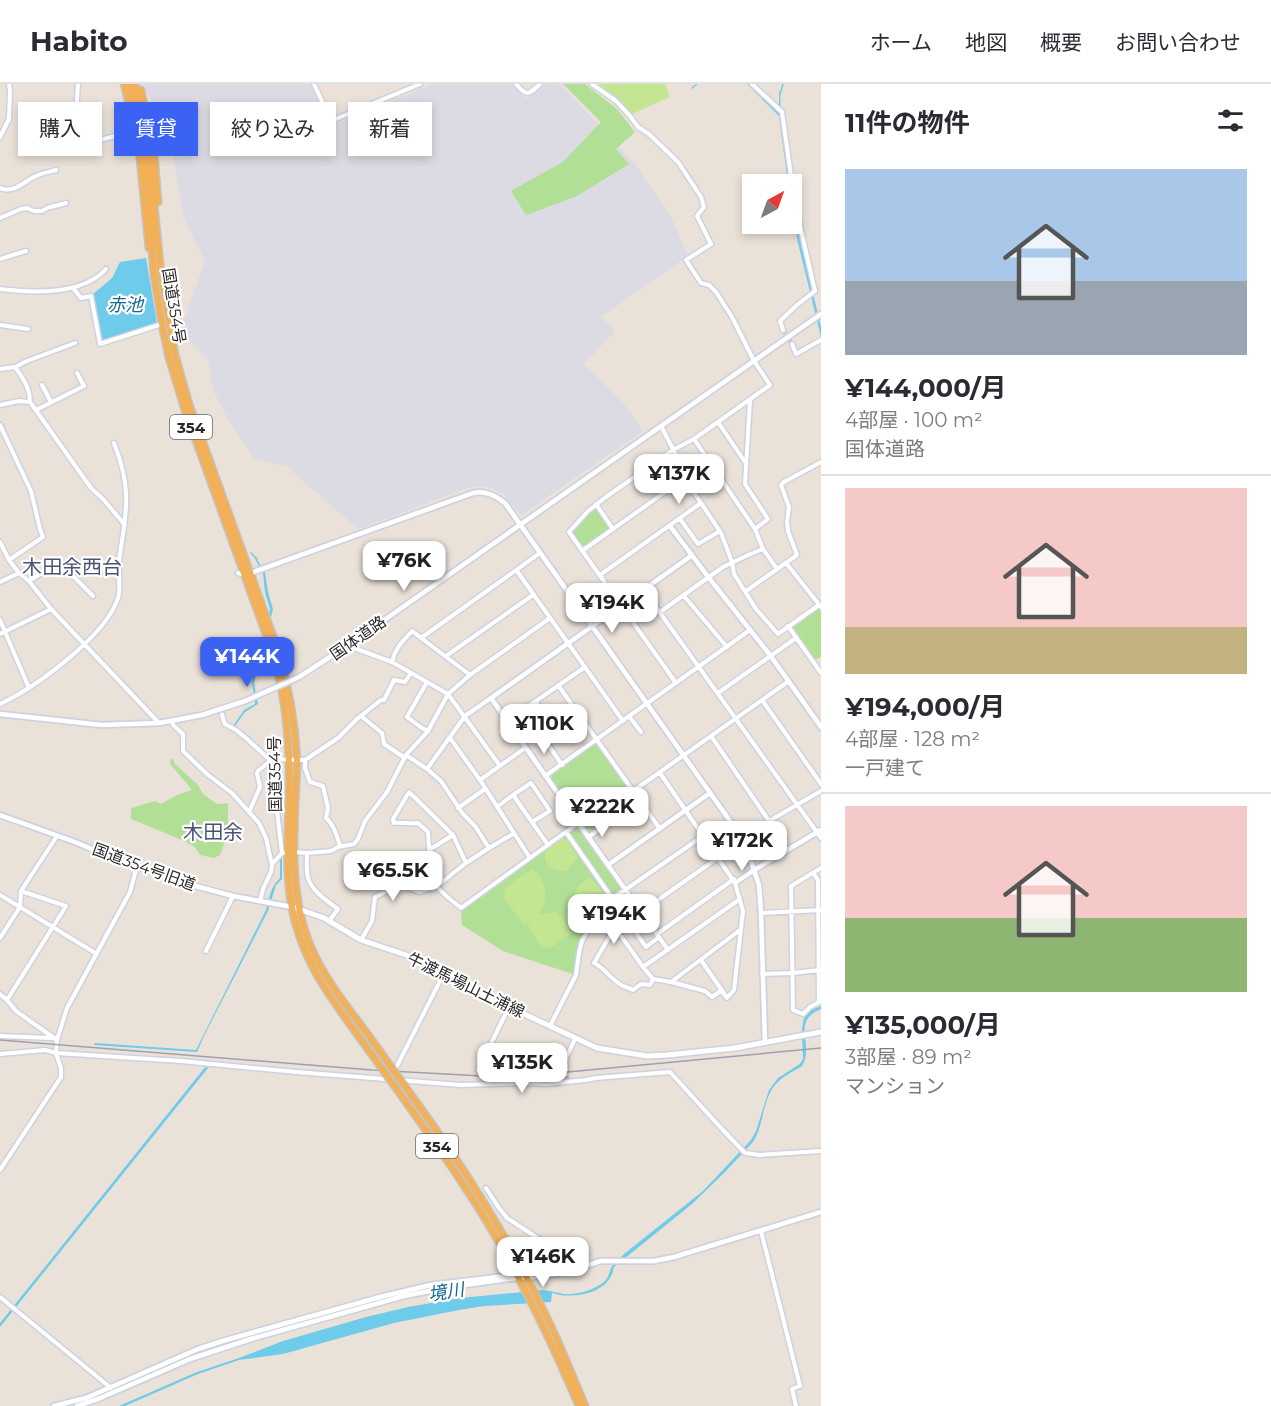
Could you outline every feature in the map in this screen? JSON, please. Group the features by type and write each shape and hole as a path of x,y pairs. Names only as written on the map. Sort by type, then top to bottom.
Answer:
{"highway":[{"path":"132,84 133,102"},
{"name":"国道354号","path":"132,84 145,160 162,324 169,358 185,410 244,574 274,638 284,670 294,724 288,874 303,946 317,977 470,1194 519,1278 527,1286 585,1406"},
{"path":"139,156 144,190 147,239 158,274"},
{"name":"国道354号","path":"158,274 181,379 244,574"},
{"name":"国道354号","path":"295,908 320,966 445,1141 526,1278 527,1286"},
{"name":"国道354号","path":"537,1305 579,1406"}],"main road":[{"name":"牛渡馬場山土浦線","path":"295,908 329,921 362,940 415,958 575,1039 605,1050 647,1056 712,1051 821,1032"}],"street":[{"path":"0,137 9,119 9,84"},
{"path":"78,84 74,145 114,136"},
{"path":"314,84 331,121 420,84"},
{"path":"516,84 524,93 529,94 540,84"},
{"path":"592,84 621,105 638,127 649,134 678,162 701,197 704,207 697,216 711,244 686,260 700,283 709,285 722,300 770,386 596,504 569,532 676,683"},
{"path":"752,84 782,112 795,204 815,291 780,321 783,330"},
{"path":"0,188 5,190 16,188 36,176 56,170"},
{"path":"0,219 21,209 42,211 66,203"},
{"path":"0,259 26,251"},
{"path":"0,289 30,292 74,288 101,275 106,269"},
{"path":"74,288 81,298 91,296 100,344 162,324"},
{"name":"国体道路","path":"0,714 102,725 159,723 202,715 245,701 299,677 350,644 821,314"},
{"path":"0,325 28,329"},
{"path":"792,344 796,354 821,340"},
{"path":"0,369 15,367 75,343"},
{"path":"15,367 30,393 30,402 91,488 125,525"},
{"path":"36,410 84,386 77,373"},
{"path":"42,385 51,402"},
{"path":"751,399 745,484 768,519 755,529"},
{"path":"0,405 19,400 30,402"},
{"path":"718,422 746,462"},
{"path":"0,425 31,490 43,537 9,560"},
{"path":"661,426 676,455 677,467 720,531 732,562 734,574 756,609 778,634 820,606 786,563"},
{"path":"694,439 755,529 763,549 777,569"},
{"path":"0,704 29,688 84,644 105,622 118,596 127,488 114,443"},
{"path":"746,591 797,555 788,531 789,507 781,485 821,462"},
{"path":"582,551 685,478"},
{"path":"244,574 478,492 492,494 505,503 742,839 759,885 765,1042"},
{"path":"600,575 701,503"},
{"path":"596,504 613,529"},
{"path":"680,519 698,544 720,531"},
{"path":"670,526 771,655 821,727"},
{"path":"0,542 9,560 51,609 159,723"},
{"path":"660,612 723,567 763,549"},
{"path":"421,638 540,553"},
{"path":"427,769 465,716 692,556"},
{"path":"29,581 59,562 93,597"},
{"path":"517,571 623,721"},
{"path":"0,582 20,573"},
{"path":"643,589 797,805 819,832 821,838"},
{"path":"446,656 533,595"},
{"path":"684,596 727,647"},
{"path":"2,633 51,609"},
{"path":"272,865 288,853 331,851 340,846 354,844 365,821 387,792 405,756 428,731 448,694 550,618"},
{"path":"0,620 2,633 29,688"},
{"path":"788,626 821,673"},
{"path":"545,776 750,630"},
{"path":"392,662 397,647 412,631 471,675"},
{"path":"718,693 796,638"},
{"path":"350,644 354,648 392,662 448,694 501,766"},
{"path":"507,721 585,667"},
{"path":"249,812 260,787 257,773 269,761 305,760 338,738 361,716 384,700 394,680 405,682 411,673"},
{"path":"633,791 789,681"},
{"path":"427,682 407,717 428,731"},
{"path":"558,685 660,829"},
{"path":"491,698 668,950"},
{"path":"762,700 821,784"},
{"path":"536,702 545,716 534,724 562,765"},
{"path":"222,714 225,724 236,730 269,761 288,853"},
{"path":"361,716 382,733 384,744 427,769 441,781 458,808 475,826 489,848"},
{"path":"629,716 641,732"},
{"path":"172,721 173,725 183,734 183,751 208,775 232,793 257,819 262,828 272,865 260,901"},
{"path":"711,736 769,821"},
{"path":"450,738 530,858"},
{"path":"480,780 525,748"},
{"path":"305,760 310,782 323,786 328,808 326,818 334,828 340,846"},
{"path":"660,773 735,881 743,911 734,990 728,998 701,960"},
{"path":"497,807 531,783 550,811 532,822"},
{"path":"458,808 485,789"},
{"path":"742,839 821,791"},
{"path":"466,863 453,835 409,792 393,819 394,823 418,823 428,832 436,886 461,908 578,823"},
{"path":"608,865 710,793"},
{"path":"513,795 548,845"},
{"path":"588,837 641,802"},
{"name":"国道354号旧道","path":"0,815 188,884 233,896 295,908"},
{"path":"566,832 646,947 735,881 819,832"},
{"path":"362,940 372,921 375,897 401,885 420,892 436,886 466,863 513,834"},
{"path":"429,850 453,835"},
{"path":"0,938 20,907 21,891 57,836"},
{"path":"550,1026 570,991 576,975 582,941 602,909 612,899 703,836"},
{"path":"306,853 308,878 322,898 338,909 329,921"},
{"path":"641,912 719,857"},
{"path":"0,1170 60,1080 62,1075 55,1039 67,1008 129,892 137,866"},
{"path":"813,873 818,880 820,910 820,1002 810,1006 803,1014 793,1010 791,886 821,868"},
{"path":"7,1000 66,906 21,891"},
{"path":"0,895 97,954"},
{"path":"206,951 233,896"},
{"path":"644,967 740,899"},
{"path":"602,909 653,979 705,991 712,997 722,990"},
{"path":"761,913 820,910"},
{"path":"615,927 594,963 602,966 623,986 633,990 641,984 650,985 653,979"},
{"path":"671,982 740,930"},
{"path":"762,974 820,970"},
{"path":"397,1066 444,972"},
{"path":"0,994 16,1011 55,1039"},
{"path":"478,1070 509,1007"},
{"path":"0,1036 55,1039"},
{"path":"566,1070 565,1060 575,1039"},
{"path":"0,1054 45,1050 56,1053 181,1061 460,1085 546,1084 567,1080 670,1072 743,1151 768,1154 821,1151"},
{"path":"486,1188 507,1218 539,1239 574,1253 581,1267"},
{"path":"54,1406 86,1398 208,1346 380,1297 431,1285 473,1279 506,1276 526,1278 562,1274 595,1262 654,1261 821,1212"},
{"path":"761,1231 800,1386 792,1389 796,1406"},
{"path":"80,1406 207,1353 312,1322 404,1296 519,1278"},
{"path":"0,1297 116,1392"}],"shaded area":[{"path":"143,84 312,84 321,102 210,102 210,156 336,156 336,124 348,119 348,156 432,156 432,102 389,102 433,84 511,84 526,99 546,84 560,84 634,163 670,215 688,256 601,317 615,331 584,364 624,404 643,431 521,515 505,496 491,487 470,487 358,529 286,466 254,459 230,423 213,390 208,359 180,331 205,261 183,216 173,156 198,156 198,102 151,102"}],"green space":[{"path":"563,84 585,84 617,109 635,132 616,149 629,164 577,196 526,215 511,191 563,162 601,122"},
{"path":"597,84 665,84 670,97 632,114"},
{"path":"596,504 613,529 582,551 569,532"},
{"path":"819,605 821,607 821,657 813,661 788,626"},
{"path":"594,744 598,744 636,797 635,800 592,830 587,829 551,780 552,774"},
{"path":"172,758 175,764 198,785 203,794 217,804 228,803 228,834 220,855 214,858 200,855 195,847 182,840 131,819 131,808 155,801 161,804 192,790 171,765"},
{"path":"578,823 626,890 602,909 582,941 576,975 503,951 462,925 461,908"},
{"path":"562,839 568,840 578,858 566,871 552,869 547,864 545,856 545,851"},
{"path":"532,869 541,879 545,890 544,902 538,914 556,912 572,933 549,948 541,947 527,925 536,916 524,925 504,898 505,888"},
{"path":"590,877 603,893 602,900 590,911 576,905 573,897 579,885"}],"water":[{"path":"747,84 750,84 779,112 780,90 781,116 790,174 787,174 779,116"},
{"path":"796,234 799,234 821,327 821,337"},
{"name":"赤池","path":"146,258 157,324 101,343 92,295 112,278 120,262"},
{"path":"256,558 265,572 273,609 254,683 258,704 245,712 235,726 271,757 275,769 284,854 282,879 276,885 268,911 197,1052 94,1045 95,1043 196,1050 266,910 272,888 280,878 282,854 269,758 233,726 244,710 255,704 252,682 270,609 263,573"},
{"path":"821,1006 821,1009 807,1020 806,1050 802,1066 781,1079 771,1091 753,1142 692,1204 614,1267 607,1282 600,1288 584,1294 567,1296 552,1293 551,1302 484,1306 459,1310 394,1323 283,1354 239,1360 198,1374 125,1406 119,1406 197,1372 283,1341 366,1317 460,1298 544,1290 569,1294 596,1287 607,1279 612,1266 624,1254 703,1191 751,1140 769,1090 778,1078 800,1064 803,1059 804,1018 811,1010"},
{"path":"206,1066 208,1068 0,1327 0,1323"}],"waterway":[{"path":"692,88 697,84"},
{"path":"780,94 783,84"},
{"path":"251,553 257,559"}],"tunnel":[{"path":"783,330 792,344"},
{"path":"566,1070 567,1079"}],"railway":[{"path":"0,1040 372,1070 482,1076 557,1073 821,1048"}],"district":[{"name":"木田余西台","path":"72,567"},
{"name":"木田余","path":"213,832"}],"water label":[{"name":"境川","path":"446,1292"}]}
